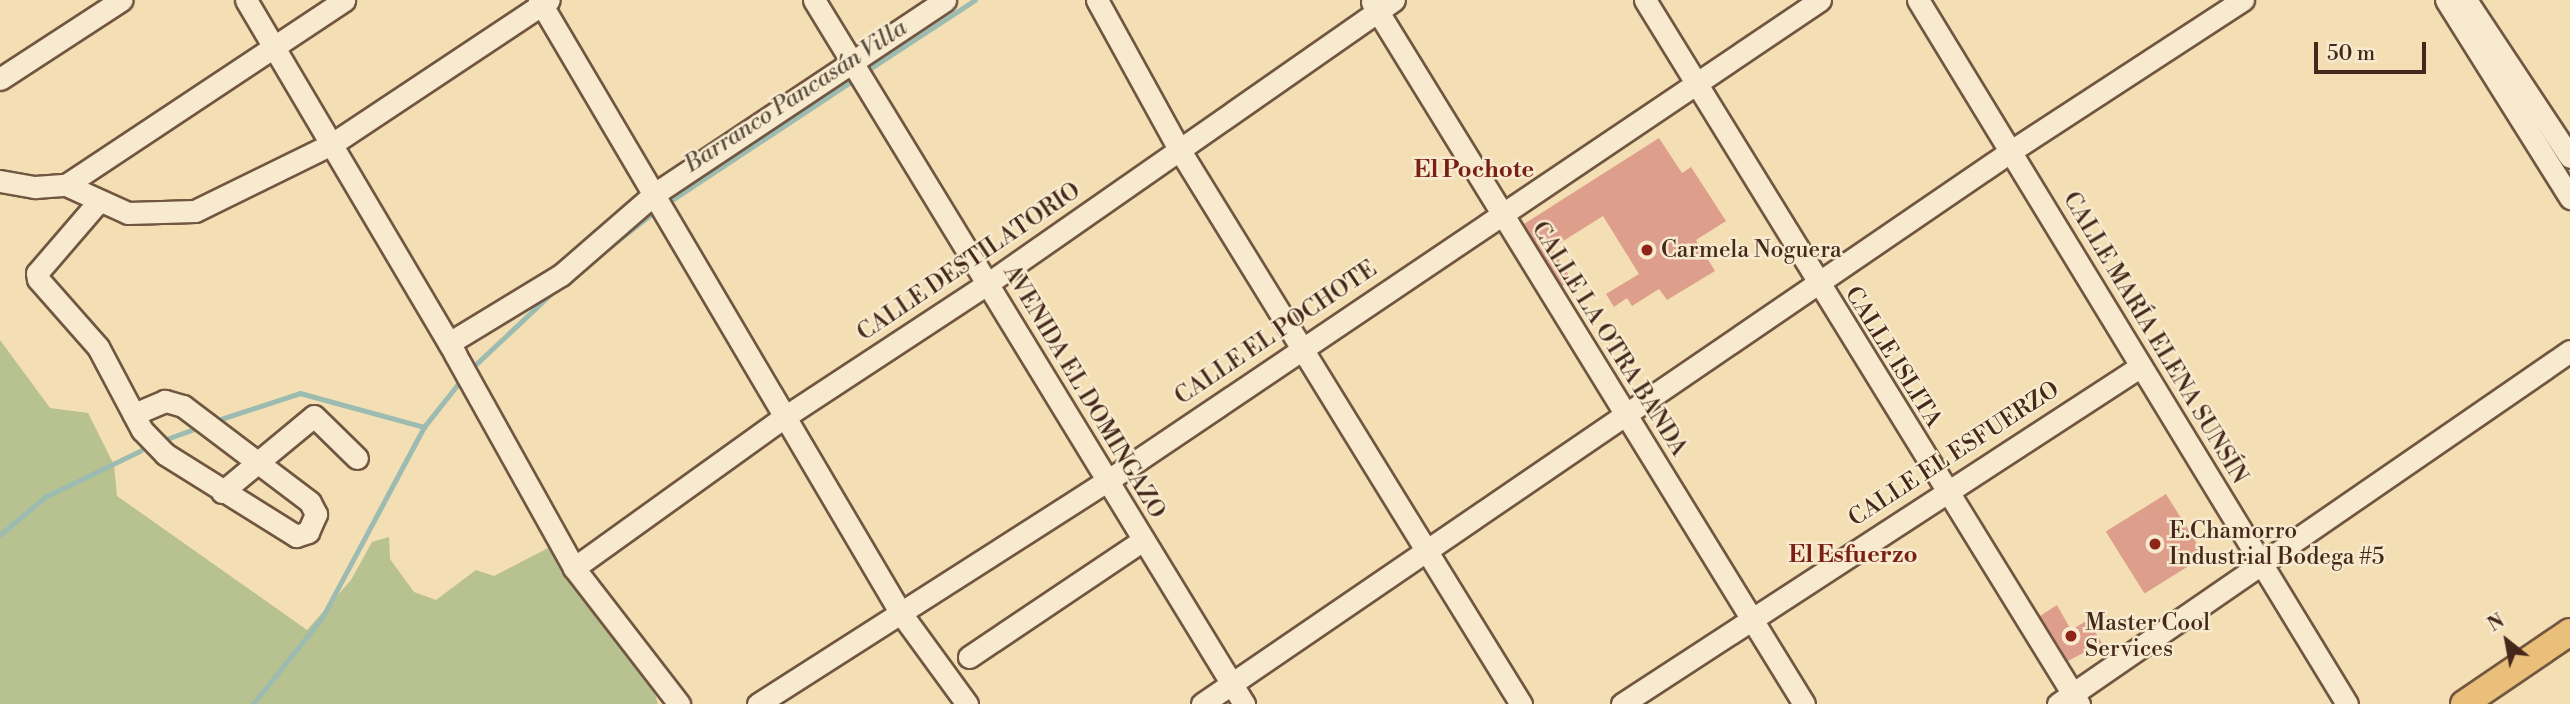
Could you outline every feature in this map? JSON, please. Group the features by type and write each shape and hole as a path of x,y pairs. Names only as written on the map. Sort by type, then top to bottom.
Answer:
{"main road":[{"path":"2465,704 2570,632"},
{"path":"2489,704 2570,650"}],"street":[{"path":"0,79 121,0"},
{"path":"246,0 449,343 574,568 680,704"},
{"path":"66,185 344,0"},
{"name":"AVENIDA EL DOMINGAZO","path":"814,0 1244,704"},
{"path":"449,343 561,275 653,195 858,73 944,0"},
{"path":"1097,0 1179,149 1521,704"},
{"name":"CALLE ISLITA","path":"1645,0 1696,79 1817,285 1947,490 2070,701"},
{"name":"CALLE EL POCHOTE","path":"758,704 1107,481 1301,346 1696,79 1820,0"},
{"name":"CALLE MARÍA ELENA SUNSÍN","path":"1918,0 2347,704"},
{"path":"1202,704 2011,151 2243,0"},
{"path":"2446,0 2513,91 2570,158"},
{"path":"2466,0 2570,198"},
{"path":"0,181 35,187 66,185 128,213 195,211 332,144 543,1 783,418 900,612 967,704"},
{"name":"CALLE DESTILATORIO","path":"574,568 783,418 987,284 1381,4"},
{"name":"CALLE LA OTRA BANDA","path":"1381,4 1498,213 1752,616 1804,704"},
{"path":"99,201 37,273 38,279 97,347 134,414 165,454 222,492 303,536 316,507 259,463 174,402 134,414"},
{"path":"2070,701 2570,351"},
{"name":"CALLE EL ESFUERZO","path":"1622,704 1752,616 2141,366"},
{"path":"222,492 314,416 357,458"},
{"path":"969,657 1143,540"}],"green space":[{"path":"0,340 50,408 88,413 114,465 117,496 307,630 351,580 372,542 389,537 390,559 414,592 436,600 476,570 494,576 552,546 648,671 658,704 0,704"}],"building":[{"path":"1659,138 1682,173 1691,167 1726,221 1696,240 1715,271 1667,300 1659,289 1632,306 1627,298 1614,307 1606,294 1639,274 1603,216 1552,248 1572,280 1562,286 1524,224"},
{"name":"E.Chamorro Industrial Bodega #5","path":"2166,494 2205,556 2144,594 2106,532"},
{"name":"Master Cool Services","path":"2057,605 2071,630 2088,620 2102,643 2068,661 2040,616"}],"waterway":[{"name":"Barranco Pancasán Villa","path":"865,72 975,0"},
{"name":"Barranco Pancasán Villa","path":"672,200 855,79"},
{"name":"Barranco Pancasán Villa","path":"603,252 653,213"},
{"name":"Barranco Pancasán Villa","path":"472,368 555,290"},
{"name":"Barranco Pancasán Villa","path":"253,704 322,618 424,427 462,379"},
{"path":"215,421 300,393 424,427"},
{"path":"164,440 199,427"},
{"path":"0,535 45,497 140,451"}],"place":[{"name":"Carmela Noguera","path":"1647,250"},
{"name":"E.Chamorro Industrial Bodega #5","path":"2155,544"},
{"name":"Master Cool Services","path":"2071,636"}],"district":[{"name":"El Pochote","path":"1474,171"},
{"name":"El Esfuerzo","path":"1853,556"}]}
